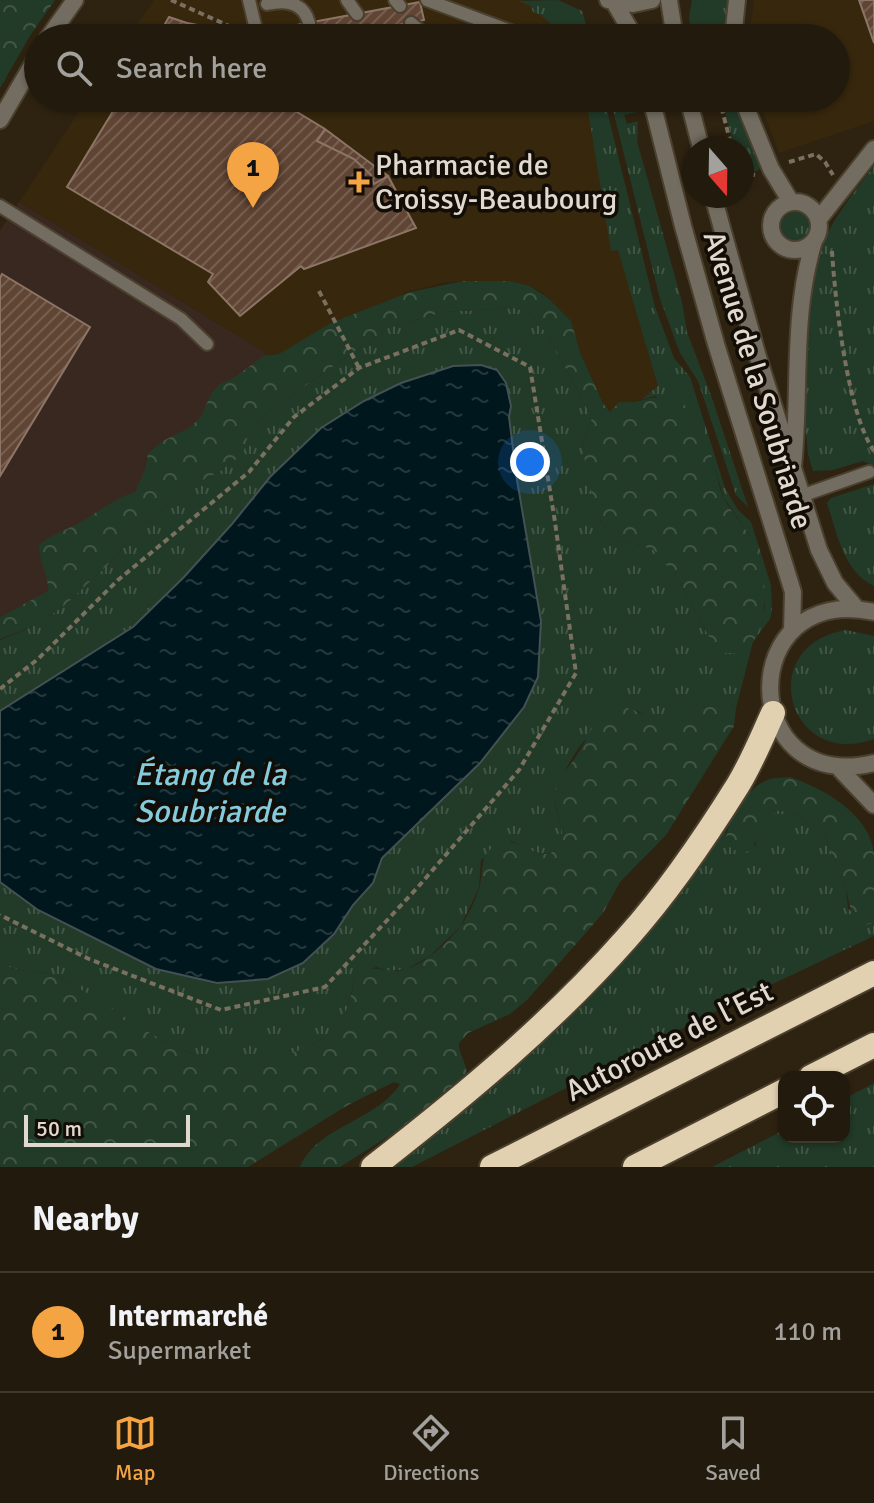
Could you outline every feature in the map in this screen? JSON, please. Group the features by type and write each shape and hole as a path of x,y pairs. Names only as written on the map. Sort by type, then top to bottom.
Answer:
{"highway":[{"path":"373,1167 498,1065 560,1008 627,939 658,901 739,784 773,713"},
{"name":"Autoroute de l’Est","path":"492,1167 874,973"},
{"path":"823,1071 874,1045"},
{"path":"635,1167 778,1094"}],"street":[{"path":"58,24 75,0"},
{"path":"611,1 633,4 652,0"},
{"path":"669,0 673,24"},
{"path":"734,24 737,0"},
{"path":"611,1 626,24"},
{"path":"0,120 24,79"},
{"name":"Avenue de la Soubriarde","path":"654,112 716,344 791,584 794,611 792,631"},
{"path":"692,112 698,136"},
{"path":"748,112 771,169 791,202"},
{"path":"818,220 874,149"},
{"path":"791,202 811,208 818,220 814,241 801,250 786,249 774,239 773,216 784,205 791,202"},
{"name":"Avenue de la Soubriarde","path":"716,208 758,357 824,566 856,608"},
{"name":"Avenue de la Soubriarde","path":"792,468 801,289 814,241"},
{"path":"874,612 856,608 833,609 811,617 792,631 779,649 770,670 769,692 773,713 783,733 798,749 817,761 838,767 874,763"},
{"path":"838,767 874,805"}],"lane":[{"path":"347,0 357,14"},
{"path":"427,0 486,24"},
{"path":"255,24 250,4 281,1 301,7 307,13 309,23"},
{"path":"0,206 181,319 207,344"},
{"path":"801,496 869,472"}],"path":[{"path":"171,0 224,24"},
{"path":"723,112 729,136"},
{"path":"754,175 816,154 842,188"},
{"path":"814,241 832,246 835,301 854,399 874,451"},
{"path":"319,291 359,368"},
{"path":"0,689 38,659 118,580 249,472 294,417 359,368 459,330 530,367 576,673 519,770 418,887 325,987 221,1010 89,959 0,915"}],"shaded area":[{"path":"154,0 523,0 546,8 557,24 138,24"},
{"path":"754,0 874,0 874,121 779,153 763,112 850,112 850,24 751,24"},
{"path":"79,112 592,112 658,386 655,396 619,403 610,412 581,355 571,321 543,293 511,281 447,282 410,291 279,361 19,202"},
{"path":"19,202 279,361 75,577 0,617 0,231"}],"green space":[{"path":"0,0 55,0 38,24 24,24 24,46 0,88"},
{"path":"558,0 582,11 586,24 551,24 533,12 531,6 518,1"},
{"path":"692,0 731,0 728,24 690,24"},
{"path":"588,112 607,112 655,307 674,358 690,377 725,488 738,510 751,522 771,585 770,619 753,642 736,708 728,700 697,705 671,727 652,721 638,711 589,737 572,759 555,795 562,830 557,849 540,853 511,841 481,860 479,888 460,927 430,956 407,969 389,971 376,967 354,977 349,1003 340,1022 325,1037 301,1050 265,1061 232,1063 202,1057 172,1045 57,977 20,970 0,961 0,640 36,625 65,605 116,557 138,528 193,485 219,472 242,454 250,428 272,409 388,328 443,312 516,308 531,315 548,335 592,418 582,444 598,517 614,540 655,550 681,583 708,635 739,654 752,642 765,608 762,572 750,536 724,498 701,425 655,396 641,400 658,386 618,250 611,251"},
{"path":"613,112 637,112 624,115 627,124 638,121 637,141 682,302 687,332 748,507 736,495 698,381 680,353 660,299"},
{"path":"725,112 741,112 750,136 732,136"},
{"path":"754,146 762,166 754,172"},
{"path":"874,166 874,469 863,461 833,470 813,471 804,431 810,285 819,252 832,226"},
{"path":"796,212 807,217 812,228 807,239 796,244 785,239 780,228 785,217"},
{"path":"464,281 511,281 530,286 548,298 571,321 581,355 610,412 619,402 660,397 678,402 695,414 705,435 722,494 749,535 763,574 763,617 753,642 739,654 723,653 708,635 681,583 655,551 614,540 598,517 582,444 592,418 548,335 531,315 516,308 443,312 388,328 272,409 250,428 243,454 219,472 193,485 138,528 116,557 65,605 36,625 0,639 0,617 48,591 39,545 135,492 146,467 148,453 201,417 211,394 220,384 264,356 279,354 331,323 410,292"},
{"path":"874,484 874,586 863,579 848,561 827,503 831,498"},
{"path":"846,630 874,636 874,739 844,744 820,737 803,722 793,702 791,679 799,658 817,640"},
{"path":"706,698 728,700 736,708 734,726 666,835 620,882 603,913 527,1000 510,1014 468,1033 459,1043 467,1074 397,1131 340,1167 300,1167 308,1153 320,1142 390,1097 400,1084 394,1082 348,1105 248,1167 0,1167 0,961 13,968 57,977 146,1031 204,1057 235,1063 269,1060 307,1047 327,1035 341,1019 350,1000 354,977 368,969 398,971 413,966 428,958 448,940 473,904 485,857 493,847 507,841 544,854 557,848 562,829 555,801 557,784 606,705 624,707 671,726"},
{"path":"790,777 830,796 855,815 864,827 874,854 874,923 854,923 846,890 824,833 799,816 779,810 768,820 747,853 726,845 733,815 753,789 770,779"},
{"path":"746,795 725,833 755,846 763,825 779,810 799,816 824,833 846,890 848,908 864,925 874,923 874,936 726,1006 412,1167 386,1167 687,881"},
{"path":"874,1083 874,1167 712,1167 778,1133 778,1143 850,1143 850,1096"}],"water":[{"name":"Étang de la Soubriarde","path":"481,365 497,370 506,383 511,406 509,417 517,480 541,621 538,677 524,707 480,763 382,858 373,883 353,905 334,934 303,963 268,979 217,983 156,969 38,910 0,882 0,711 133,627 184,577 270,477 321,428 364,401 401,383 453,366"}],"building":[{"path":"859,0 874,0 874,43"},
{"path":"420,2 424,20 404,24 302,24"},
{"path":"169,17 192,24 165,24"},
{"path":"113,112 297,112 325,129 317,141 354,159 371,175 374,184 388,176 416,228 304,269 301,266 240,316 208,282 213,274 67,187"},
{"path":"325,129 388,176 374,184 371,175 354,159 317,141"},
{"path":"2,274 90,327 0,476 0,278"}],"place":[{"name":"Pharmacie de Croissy-Beaubourg","path":"359,182"},
{"name":"Intermarché","path":"253,208"}]}
